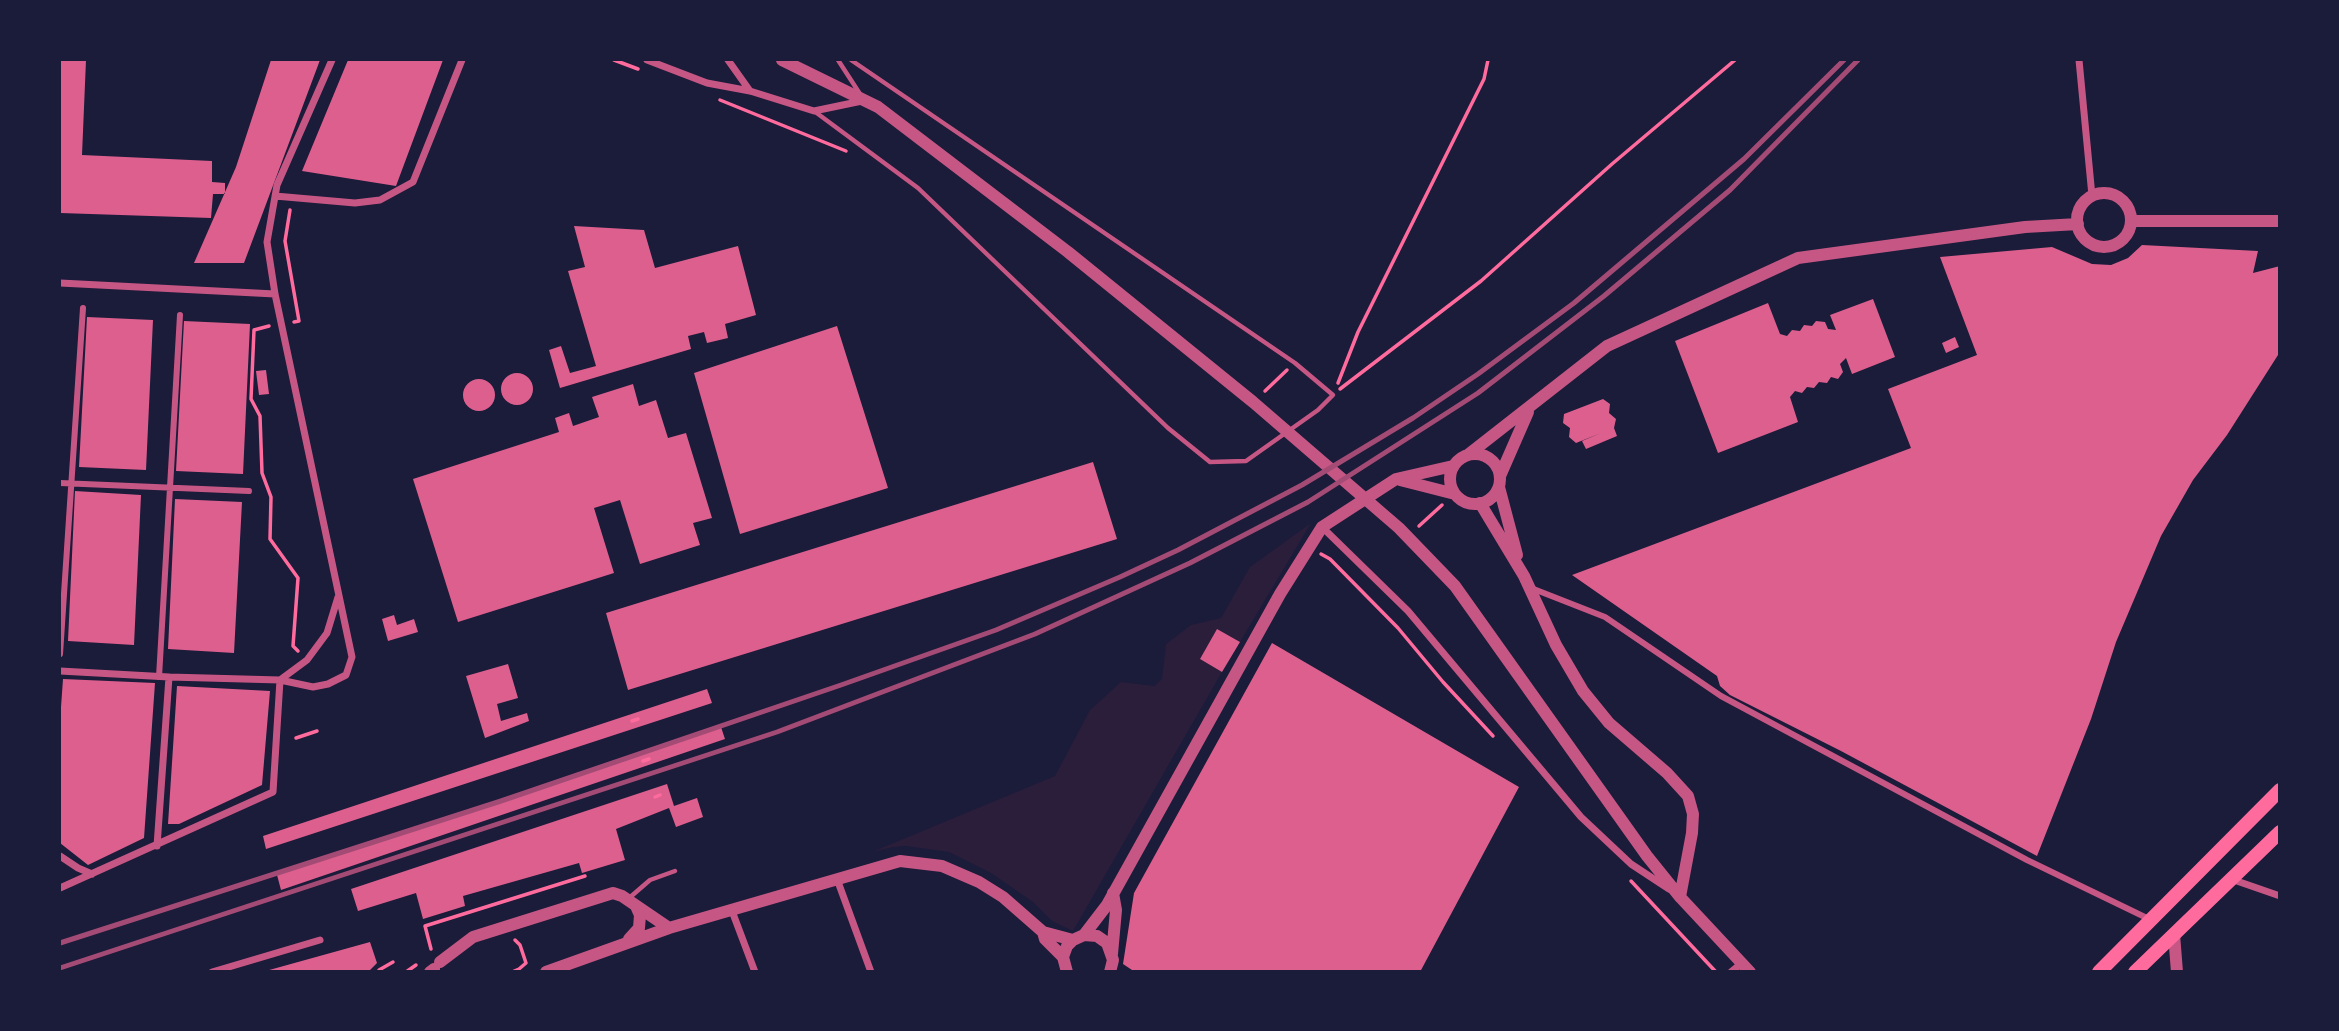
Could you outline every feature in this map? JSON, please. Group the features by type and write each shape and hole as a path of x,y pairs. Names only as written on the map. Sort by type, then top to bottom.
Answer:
{"main road":[{"path":"2099,971 2280,790"},
{"path":"2135,971 2280,832"}],"street":[{"path":"60,671 280,680 313,687 328,684 346,675 352,657 275,294 267,242 277,185 332,60"},
{"path":"275,195 355,203 380,200 413,182 462,60"},
{"path":"647,60 707,83 750,91 814,111 864,100"},
{"path":"728,60 750,91"},
{"path":"782,60 878,107 1069,252 1257,398 1407,536 1455,586 1617,816 1741,969"},
{"path":"2079,60 2092,196"},
{"path":"2108,194 2115,196 2126,206 2131,221 2125,237 2110,247 2093,245 2086,240 2078,224 2080,208 2092,196 2108,194"},
{"path":"2131,221 2280,220"},
{"path":"1455,495 1450,481 1457,460 1469,454 1531,407 1607,346 1798,258 2025,227 2078,224"},
{"path":"60,283 275,294"},
{"path":"60,654 83,309"},
{"path":"159,677 180,314"},
{"path":"1396,479 1455,495 1466,502 1480,503 1491,498 1531,407"},
{"path":"1469,454 1486,456 1493,461 1508,529 1527,581 1556,645 1583,691 1609,723 1667,773 1688,796 1693,814 1692,833 1680,897"},
{"path":"1064,967 1067,946 1102,912 1322,527 1396,479 1453,466"},
{"path":"60,483 249,491"},
{"path":"1480,503 1527,581 1605,617 1721,696 2027,860 2151,919"},
{"path":"1322,527 1408,611 1581,817 1631,864 1680,897"},
{"path":"60,888 272,792 280,680 307,660 327,632 339,594"},
{"path":"157,846 169,677"},
{"path":"60,856 92,874"},
{"path":"546,971 669,928 900,861 942,866 979,882 1003,897 1043,932 1064,967"},
{"path":"836,878 871,971"},
{"path":"2231,879 2280,896"},
{"path":"434,965 472,937 613,893 669,928"},
{"path":"1110,971 1116,910 1113,893"},
{"path":"624,943 639,928 640,915 632,903"},
{"path":"732,911 755,971"},
{"path":"1043,932 1102,939 1112,954"},
{"path":"2174,934 2180,970"},
{"path":"212,971 231,969 320,940"}],"lane":[{"path":"838,60 864,100"},
{"path":"814,111 918,188 1168,428 1210,462 1246,461 1318,410 1333,394 1295,363 851,60"},
{"path":"632,903 650,880 675,871"}],"path":[{"path":"614,60 639,69"},
{"path":"1333,394 1358,332 1484,79 1488,60"},
{"path":"1333,394 1481,281 1612,164 1735,60"},
{"path":"716,99 849,153"},
{"path":"291,197 285,254 299,321 254,330 251,399 260,416 262,473 271,497 270,539 298,578 293,646 307,660"},
{"path":"1257,398 1295,363"},
{"path":"1407,536 1455,495"},
{"path":"1300,562 1306,566 1311,557 1318,553 1331,559 1398,628 1496,739"},
{"path":"632,721 638,719"},
{"path":"296,738 317,731"},
{"path":"643,761 649,758"},
{"path":"654,797 660,795"},
{"path":"1623,873 1715,971"},
{"path":"434,965 425,926 584,876"},
{"path":"508,940 518,942 526,962 519,969 512,971"},
{"path":"379,970 393,962"},
{"path":"406,971 416,964"}],"shaded area":[{"path":"1311,523 1240,642 1217,629 1200,659 1222,672 1073,931 1052,921 1033,902 991,873 949,852 906,846 872,852 1055,776 1090,710 1121,682 1154,686 1162,679 1166,644 1191,625 1221,618 1250,567"}],"building":[{"path":"60,60 86,60 82,155 212,161 212,182 225,183 225,194 213,194 211,218 60,213"},
{"path":"271,60 320,60 244,263 194,263 236,167"},
{"path":"348,60 443,60 396,186 302,171"},
{"path":"574,226 644,230 655,268 738,246 756,315 725,324 728,338 707,343 704,332 688,336 691,349 560,388 549,350 561,346 570,373 596,366 568,271 585,267"},
{"path":"2142,245 2258,251 2253,273 2280,266 2280,349 2227,435 2193,480 2161,536 2116,642 2091,719 2037,856 1730,695 1720,686 1717,676 1572,575 1911,448 1888,389 1977,355 1940,257 2052,247 2092,264 2111,265 2128,258"},
{"path":"1873,299 1895,357 1852,374 1846,358 1840,364 1843,372 1838,379 1831,377 1827,383 1819,382 1814,388 1807,387 1802,393 1795,391 1790,397 1798,422 1718,453 1675,341 1768,303 1780,334 1787,336 1792,330 1800,331 1804,325 1812,326 1816,321 1825,322 1828,329 1836,330 1830,315"},
{"path":"87,317 153,320 146,470 79,467"},
{"path":"184,321 250,324 243,474 176,471"},
{"path":"837,326 888,488 740,534 694,373"},
{"path":"1955,337 1959,347 1946,353 1942,343"},
{"path":"266,370 269,394 259,395 256,371"},
{"path":"517,373 528,378 533,389 528,400 517,405 506,400 501,389 506,378"},
{"path":"479,379 490,384 495,395 490,406 479,411 468,406 463,395 468,384"},
{"path":"633,384 639,406 656,400 668,438 686,433 712,518 693,523 700,545 640,564 620,500 594,508 614,573 458,622 413,479 559,432 555,418 569,413 573,426 599,417 592,397"},
{"path":"1603,399 1610,404 1609,413 1616,419 1614,428 1617,436 1586,449 1582,441 1601,433 1576,443 1569,437 1570,428 1563,423 1564,414"},
{"path":"1093,462 1117,539 628,690 606,613"},
{"path":"75,491 141,495 134,645 68,641"},
{"path":"175,499 242,502 234,653 168,649"},
{"path":"394,615 397,625 414,619 418,632 388,641 382,619"},
{"path":"1217,629 1240,642 1222,672 1200,659"},
{"path":"1272,643 1519,787 1420,972 1135,972 1123,964 1134,893"},
{"path":"508,664 518,698 497,704 501,721 527,713 529,721 485,738 466,676"},
{"path":"63,679 155,683 144,838 88,865 60,843 60,721"},
{"path":"177,686 270,691 262,785 179,824 168,824"},
{"path":"707,689 712,703 266,849 263,836"},
{"path":"721,727 725,739 281,890 277,875"},
{"path":"667,784 674,806 697,798 703,817 676,827 669,808 616,829 625,860 582,873 579,863 463,896 465,906 423,919 416,893 358,911 351,889"},
{"path":"370,942 377,963 368,972 262,972"}],"railway":[{"path":"60,943 501,801 841,685 996,630 1178,550 1302,485 1413,418 1478,374 1574,303 1744,159 1844,60"},
{"path":"60,968 777,732 1035,634 1190,563 1308,502 1478,393 1604,296 1730,190 1858,60"}]}
